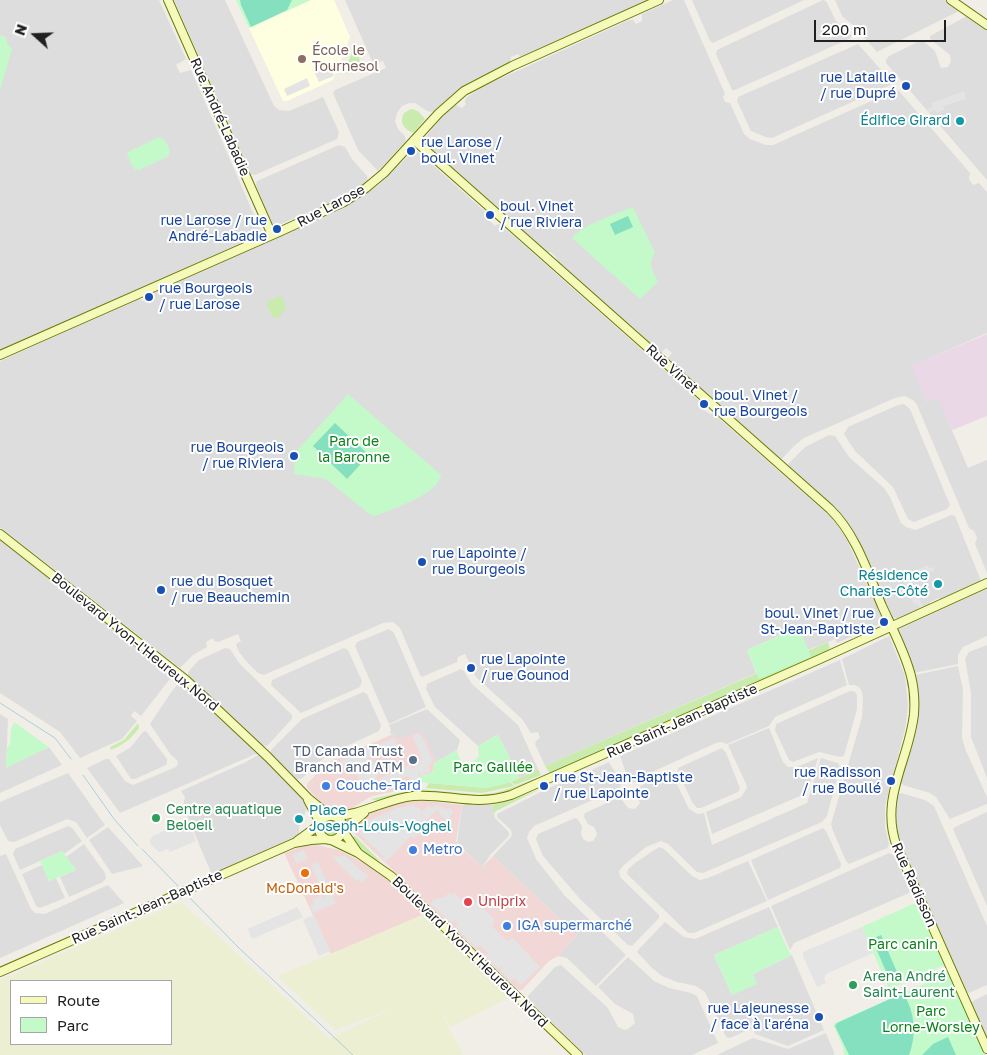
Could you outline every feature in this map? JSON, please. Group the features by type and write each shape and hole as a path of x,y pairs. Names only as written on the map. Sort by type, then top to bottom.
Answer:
{"street":[{"name":"Rue André-Labadie","path":"168,0 272,235"},
{"name":"Rue Larose","path":"0,355 335,206 362,191 384,173 451,102 474,85 660,0"},
{"path":"951,0 987,25"},
{"name":"Rue Vinet","path":"414,140 837,516 852,538 892,627"},
{"name":"Boulevard Yvon-l'Heureux Nord","path":"0,534 186,680 308,798 333,816"},
{"name":"Rue Saint-Jean-Baptiste","path":"333,816 349,815 412,796 480,801 511,796 987,583"},
{"name":"Rue Radisson","path":"892,627 910,670 914,690 914,704 912,728 891,804 891,830 896,847 987,1049"},
{"name":"Boulevard Yvon-l'Heureux Nord","path":"308,798 319,824"},
{"name":"Rue Saint-Jean-Baptiste","path":"343,830 367,810"},
{"path":"333,816 341,821 343,830 338,838 329,840 319,833 319,824 323,818 333,816"},
{"name":"Rue Saint-Jean-Baptiste","path":"0,972 294,843 319,824"},
{"name":"Boulevard Yvon-l'Heureux Nord","path":"343,830 358,853"},
{"name":"Rue Saint-Jean-Baptiste","path":"294,843 311,840 329,840"},
{"name":"Boulevard Yvon-l'Heureux Nord","path":"329,840 358,853 396,880 578,1055"}],"shaded area":[{"path":"0,0 159,0 186,59 176,65 180,73 191,70 261,231 264,233 0,350"},
{"path":"174,0 225,0 274,106 279,110 289,111 323,97 339,132 337,139 255,175 251,174"},
{"name":"École le Tournesol","path":"311,0 334,0 350,37 333,80 287,101 283,101 249,28"},
{"path":"345,0 649,0 521,57 518,54 511,57 510,62 470,82 433,112 427,111 415,103 402,106 397,113 395,121 398,129 405,136 406,141 378,171 358,150 333,93 335,90 386,68 383,61 375,63 372,61"},
{"path":"673,0 684,0 725,94 723,97 725,102 730,103 744,134 750,139 766,145 773,145 896,90 899,91 970,173 969,179 973,185 979,183 987,192 987,333 912,366 927,402 938,397 968,468 987,460 987,573 975,544 977,538 974,531 969,528 917,405 913,400 905,396 895,398 804,438 782,459 779,458 669,361 668,358 672,353 666,348 659,352 557,261 551,252 546,252 422,141 446,113 456,105 462,108 466,104 466,98 480,88 629,20 633,20 636,24 642,21 642,14"},
{"path":"692,0 804,0 713,43 710,41"},
{"path":"823,0 826,1 836,21 851,35 851,38 732,90 716,54 717,50"},
{"path":"835,0 945,0 959,11 877,52 855,27 842,16"},
{"path":"967,16 987,29 987,180 886,63 889,56 922,40 935,51 941,68 948,67 951,61 950,55 930,39 930,36"},
{"path":"858,44 891,81 890,85 772,138 751,131 737,101 738,97"},
{"path":"329,64 334,76 319,82 314,71"},
{"path":"307,78 310,86 287,96 284,89"},
{"path":"964,91 966,99 943,106 944,110 936,113 935,110 929,112 927,109 932,107 932,103"},
{"path":"339,145 345,147 352,159 367,176 368,181 337,200 274,227 256,185 257,181"},
{"path":"415,149 490,216 490,221 495,226 501,225 704,405 704,410 714,414 833,519 846,538 884,622 837,643 835,639 808,650 798,627 747,650 756,673 545,766 535,744 540,738 538,732 531,733 522,719 476,677 465,654 458,657 457,662 422,677 400,628 393,622 383,623 264,675 258,673 239,652 236,644 241,641 238,634 218,642 214,641 213,638 206,642 207,647 193,655 180,668 0,527 0,361 139,299 143,301 150,298 150,295 153,293 340,210 379,185"},
{"path":"987,334 987,416 952,430 938,398 927,402 911,366"},
{"path":"904,404 910,409 950,505 947,509 914,522 908,519 893,487 855,451 844,434 848,427"},
{"path":"829,435 835,436 849,457 884,488 901,523 906,527 916,530 951,515 955,516 981,581 930,602 898,618 893,618 849,524 838,510 788,466 805,447"},
{"path":"0,537 173,675 141,716 134,711 131,716 137,721 122,739 80,758 60,732 0,693"},
{"path":"928,565 929,568 933,567 935,570 912,581 923,607 920,609 918,604 914,605 903,580 907,578 905,575"},
{"path":"987,589 987,636 963,647 958,655 958,664 914,673 899,629"},
{"path":"389,629 394,633 426,707 389,724 355,646 357,642"},
{"path":"889,636 905,676 908,706 905,729 885,806 885,827 889,845 887,848 849,864 846,861 831,824 862,717 863,699 859,687 849,685 842,659"},
{"path":"987,645 987,778 971,737 971,693 965,659 969,652"},
{"path":"225,648 230,649 239,663 292,715 292,719 267,746 261,745 188,675 188,672 199,660"},
{"path":"344,648 348,650 362,681 360,687 301,713 271,685 272,680"},
{"path":"840,660 847,685 775,717 769,726 727,744 722,742 716,743 652,772 635,782 631,782 628,779 620,756"},
{"path":"958,666 963,690 962,738 987,797 987,804 950,819 936,797 901,783 918,715 918,693 915,675"},
{"path":"461,669 472,684 518,725 538,769 519,778 497,735 478,746 435,707 426,689 427,684"},
{"path":"182,683 258,753 120,813 87,768 109,759 125,781 133,785 176,767 177,760 171,755 150,724 177,685"},
{"path":"850,691 854,691 857,695 857,709 844,756 840,757 819,752 793,762 789,760 775,730 776,724"},
{"path":"363,692 367,694 381,725 379,731 327,755 301,779 297,779 271,754 271,750 302,719"},
{"path":"427,709 460,740 457,750 436,762 432,753 390,734 389,725"},
{"path":"0,714 8,719 6,767 49,747 62,765 0,793"},
{"path":"769,728 783,762 788,767 797,767 818,758 807,793 712,834 706,812 741,797 747,788 728,745"},
{"path":"146,731 167,759 167,762 166,765 131,779 116,756 131,747 143,732"},
{"path":"420,731 427,741 436,762 433,764 434,769 431,773 417,777 418,787 370,797 349,810 341,811 329,808 307,788 307,784 325,765 333,760 393,734 394,737 401,739"},
{"path":"418,733 425,742 433,762 428,765 431,771 420,775 418,772 418,787 412,788 410,778 407,776 369,793 366,785 362,787 353,767 357,765 350,767 342,765 341,761 394,738 398,745 368,758 369,760 372,759 379,775 376,776 379,783 382,782 380,778 410,765 411,769 414,768 422,760 413,736"},
{"path":"722,748 726,753 740,788 738,792 697,808 692,802 678,768"},
{"path":"260,754 293,786 308,806 299,827 299,837 212,875 183,806 185,797 181,791"},
{"path":"821,758 838,763 840,767 827,816 822,822 703,873 697,872 668,844 661,841 646,847 624,865 619,871 620,877 659,915 659,918 632,946 628,945 580,899 543,856 536,839 538,834 575,818 578,819 582,827 581,834 583,839 588,842 593,841 597,835 596,831 594,827 588,824 584,817 585,813 618,798 628,808 635,809 640,803 636,793 638,788 669,771 689,809 698,814 704,813 712,845 807,803"},
{"path":"609,762 621,782 620,788 534,826 527,838 536,859 565,896 626,955 596,986 567,958 558,956 577,935 493,856 512,834 511,830 497,817 497,814 553,786"},
{"path":"68,773 105,825 87,838 76,822 67,819 14,842 8,841 0,825 0,802"},
{"path":"901,793 925,800 934,806 987,926 987,985 969,993 966,991 899,840 895,823 895,808 897,795"},
{"path":"411,801 462,805 456,841 459,846 482,867 493,856 577,935 522,990 518,990 353,832 356,823 372,813"},
{"path":"415,805 415,809 418,807 422,811 420,813 427,820 425,822 427,825 415,838 411,836 385,863 381,860 386,854 383,856 359,833 363,827 361,824 398,808"},
{"path":"429,805 431,808 436,805 441,806 446,810 449,807 453,811 450,819 447,821 438,813 440,811 437,810 427,819 421,813"},
{"path":"462,805 492,805 495,818 509,832 509,836 491,854 482,867 457,843"},
{"path":"987,812 987,906 953,829"},
{"path":"188,820 196,841 170,852 168,849 159,852 151,845 150,840 153,836"},
{"path":"68,826 72,828 82,841 64,854 62,851 20,870 13,854 15,849"},
{"path":"108,827 143,866 112,874 89,840"},
{"path":"823,828 841,864 840,868 768,900 751,860"},
{"path":"84,844 105,873 106,878 103,882 69,897 60,877 76,870 66,857"},
{"path":"316,845 339,850 364,863 385,877 425,914 331,954 284,853 304,846"},
{"path":"659,847 664,849 692,876 700,880 748,861 767,901 694,933 688,933 627,874 628,869 635,863"},
{"path":"304,850 308,859 297,864 292,855"},
{"path":"889,853 894,856 910,890 909,893 794,943 790,950 771,906"},
{"path":"6,854 31,909 35,913 45,914 108,885 124,903 0,958 0,856"},
{"path":"345,856 368,876 362,883 358,879 356,881 332,857"},
{"path":"318,862 336,903 313,913 310,906 314,905 312,900 322,895 323,898 325,897 311,865"},
{"path":"42,865 49,881 56,878 65,898 40,908 36,906 22,874"},
{"path":"449,893 452,895 455,893 467,905 465,908 467,910 475,901 495,920 492,926 507,941 513,938 540,967 521,985 514,978 511,981 500,970 503,967 501,966 499,969 485,956 488,953 480,945 477,948 455,927 458,924 454,921 452,923 430,903 437,898 443,898"},
{"path":"181,902 330,1039 395,1007 335,1030 278,976 425,914 509,998 451,1027 441,1013 463,1055 0,1055 0,980"},
{"path":"297,907 303,917 252,939 248,929"},
{"path":"769,907 778,927 714,955 732,995 753,974 792,955 824,1030 788,1046 755,1034 754,1030 750,1029 730,1038 726,1037 705,992 696,986 677,982 662,976 637,952 665,922 684,937 695,939"},
{"path":"314,915 330,951 319,956 303,920"},
{"path":"862,927 873,953 826,974 824,979 826,983 817,987 803,952"},
{"path":"628,957 654,981 669,988 697,996 718,1043 692,1055 585,1055 528,999 528,996 555,967 561,965 608,1008 618,1027 624,1030 628,1029 635,1023 633,1014 615,1004 598,987"},
{"path":"987,994 987,1040 971,1002"},
{"path":"826,1033 834,1055 717,1055 753,1038 788,1049"}],"green space":[{"path":"236,0 311,0 249,28"},
{"path":"240,0 292,0 287,10 251,27"},
{"path":"0,35 6,37 7,43 12,49 0,90"},
{"path":"353,51 357,52 362,66 348,74 345,72 345,69"},
{"path":"411,109 418,111 425,119 413,133 407,130 402,123 404,113"},
{"path":"159,137 168,145 169,156 139,170 134,169 127,155 128,152"},
{"path":"633,207 655,253 651,264 658,282 640,299 572,238 584,228"},
{"path":"628,216 633,227 615,235 610,224"},
{"path":"280,296 283,298 286,308 279,317 274,318 267,307 267,302"},
{"name":"Parc de la Baronne","path":"348,394 441,475 438,482 432,488 404,504 372,516 326,479 294,474 295,453"},
{"path":"335,423 369,455 347,479 313,446"},
{"path":"799,627 811,657 759,679 747,650"},
{"path":"828,642 830,648 827,653 551,775 545,766"},
{"path":"14,722 49,747 6,768 7,748 10,744 11,730"},
{"path":"138,723 139,728 133,735 123,744 111,750 110,747 124,740"},
{"name":"Parc Galilée","path":"497,735 519,778 505,784 486,788 418,782 417,777 431,773 434,769 433,764 457,750 462,761 472,762 479,756 478,746"},
{"path":"538,769 541,775 515,785 511,782"},
{"path":"540,777 517,790 485,798 421,792 419,789 479,795 502,791"},
{"path":"510,782 514,786 482,793 426,788 429,783 486,788"},
{"path":"540,789 496,811 494,814 492,805 506,802"},
{"path":"412,790 410,793 378,801 371,799"},
{"path":"331,820 339,828 331,836 323,828"},
{"path":"355,836 380,861 368,855 360,848 351,838"},
{"path":"62,851 76,870 49,881 40,861"},
{"name":"Parc canin","path":"915,903 945,965 889,989 862,927"},
{"path":"778,927 792,955 753,974 757,984 732,995 714,955"},
{"path":"881,935 897,972 888,976 872,939"},
{"name":"Parc Lorne-Worsley","path":"949,973 985,1055 844,1055 843,1047 833,1024"},
{"path":"903,993 914,1023 912,1047 909,1055 849,1055 835,1026 837,1023"},
{"path":"948,1037 956,1055 922,1055 933,1044"}],"waterway":[{"path":"0,703 55,738 71,759"},
{"path":"83,775 114,819 138,846"},
{"path":"142,849 178,886"},
{"path":"189,897 239,948 353,1055"}],"place":[{"name":"École le Tournesol","path":"302,59"},
{"name":"rue Lataille / rue Dupré","path":"906,86"},
{"name":"Édifice Girard","path":"960,121"},
{"name":"rue Larose / boul. Vinet","path":"411,151"},
{"name":"boul. Vinet / rue Riviera","path":"490,215"},
{"name":"rue Larose / rue André-Labadie","path":"277,229"},
{"name":"rue Bourgeois / rue Larose","path":"149,297"},
{"name":"boul. Vinet / rue Bourgeois","path":"704,404"},
{"name":"rue Bourgeois / rue Riviera","path":"294,456"},
{"name":"rue Lapointe / rue Bourgeois","path":"422,562"},
{"name":"Résidence Charles-Côté","path":"938,584"},
{"name":"rue du Bosquet / rue Beauchemin","path":"161,590"},
{"name":"boul. Vinet / rue St-Jean-Baptiste","path":"884,622"},
{"name":"rue Lapointe / rue Gounod","path":"471,668"},
{"name":"TD Canada Trust Branch and ATM","path":"413,760"},
{"name":"rue Radisson / rue Boullé","path":"891,781"},
{"name":"Couche-Tard","path":"326,786"},
{"name":"rue St-Jean-Baptiste / rue Lapointe","path":"544,786"},
{"name":"Centre aquatique Beloeil","path":"156,818"},
{"name":"Place Joseph-Louis-Voghel","path":"299,819"},
{"name":"Metro","path":"413,850"},
{"name":"McDonald's","path":"305,873"},
{"name":"Uniprix","path":"468,902"},
{"name":"IGA supermarché","path":"507,926"},
{"name":"Arena André Saint-Laurent","path":"853,985"},
{"name":"rue Lajeunesse / face à l'aréna","path":"819,1017"}]}
